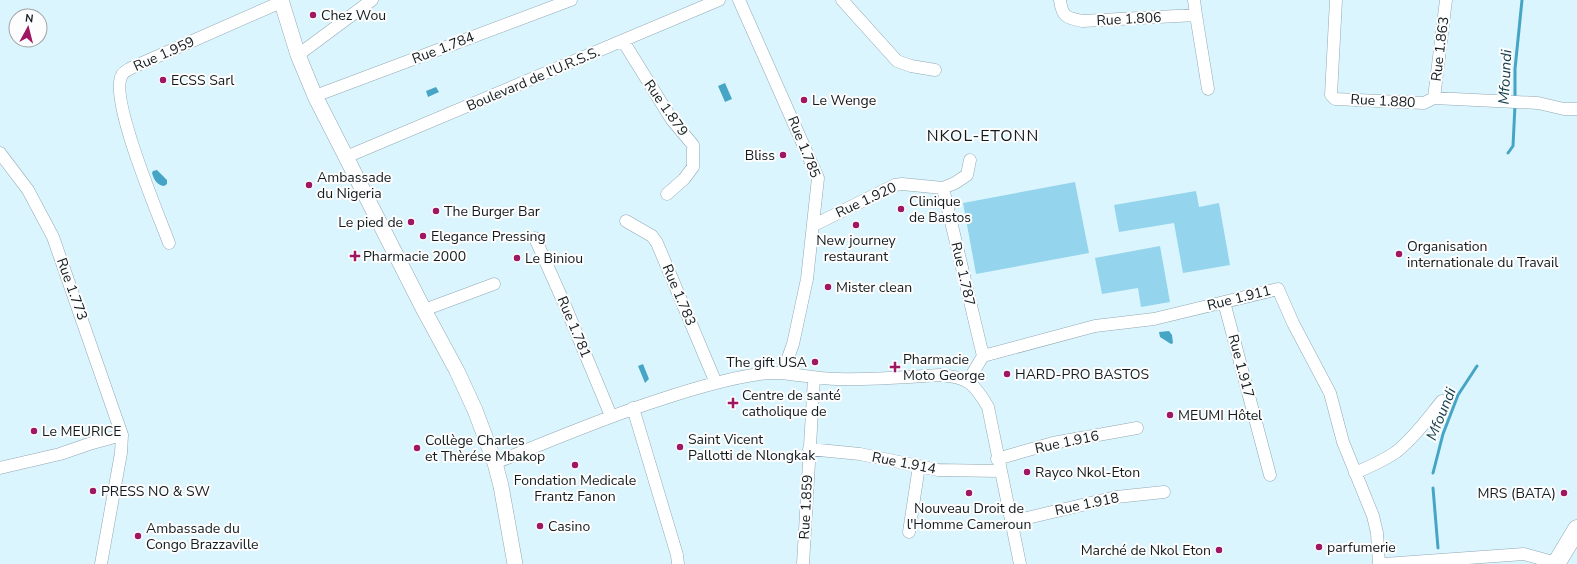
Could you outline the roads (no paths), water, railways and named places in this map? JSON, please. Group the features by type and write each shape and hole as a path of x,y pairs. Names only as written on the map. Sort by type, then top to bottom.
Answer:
{"highway":[{"path":"1558,563 1577,529"}],"main road":[{"path":"281,1 298,55 315,96 424,310 457,371 475,410 495,463 501,486 515,564"}],"street":[{"path":"298,55 372,0"},
{"name":"Rue 1.784","path":"315,96 557,2 571,0"},
{"name":"Boulevard de l'U.R.S.S.","path":"346,157 719,0"},
{"name":"Rue 1.785","path":"739,0 818,178 807,279 793,344 783,372"},
{"path":"842,0 897,61 911,66 935,70"},
{"name":"Rue 1.806","path":"1060,0 1062,12 1068,18 1082,22 1196,15"},
{"path":"1194,0 1208,89"},
{"name":"Rue 1.880","path":"1336,0 1332,97 1424,103 1434,98 1538,103 1564,109 1577,109"},
{"name":"Rue 1.863","path":"1434,98 1446,0"},
{"name":"Rue 1.959","path":"169,243 143,177 124,119 120,80 122,73 281,1"},
{"name":"Rue 1.879","path":"623,41 672,120 693,145 693,167 684,179 667,194"},
{"name":"Rue 1.773","path":"0,153 28,190 53,237 122,435 121,453 101,564"},
{"path":"943,188 955,183 967,175 970,160"},
{"name":"Rue 1.920","path":"814,225 895,185 902,184 943,188"},
{"name":"Rue 1.787","path":"943,188 983,356"},
{"name":"Rue 1.783","path":"626,221 652,236 657,243 716,383"},
{"name":"Rue 1.781","path":"535,238 611,416"},
{"path":"424,310 494,284"},
{"name":"Rue 1.911","path":"983,356 1095,326 1154,319 1278,289 1293,323 1330,393 1343,442 1373,516 1377,532 1379,564"},
{"name":"Rue 1.917","path":"1224,302 1270,476"},
{"path":"968,381 983,356"},
{"path":"495,463 633,408 698,387 759,374 783,372 814,378 837,379 956,376 968,381 979,392 988,407 1010,522 1020,564"},
{"name":"Rue 1.859","path":"803,564 814,378"},
{"path":"1355,474 1397,451 1442,401"},
{"path":"633,408 677,555 678,564"},
{"name":"Rue 1.916","path":"999,465 1053,443 1137,428"},
{"path":"0,468 60,454 122,435"},
{"name":"Rue 1.914","path":"809,449 860,454 938,470 999,465"},
{"path":"909,532 919,466"},
{"name":"Rue 1.918","path":"1010,522 1116,497 1164,492"},
{"path":"1384,564 1524,554 1558,563"}],"waterway":[{"name":"Mfoundi","path":"1515,100 1515,69 1522,0"},
{"name":"Mfoundi","path":"1508,153 1513,146 1515,105"},
{"name":"Mfoundi","path":"1433,473 1443,434 1458,395 1477,366"},
{"name":"Mfoundi","path":"1433,488 1438,548"}],"place":[{"name":"Chez Wou","path":"313,15"},
{"name":"ECSS Sarl","path":"163,80"},
{"name":"Le Wenge","path":"804,100"},
{"name":"Bliss","path":"783,155"},
{"name":"Ambassade du Nigeria","path":"309,185"},
{"name":"Clinique de Bastos","path":"901,209"},
{"name":"The Burger Bar","path":"436,211"},
{"name":"Le pied de","path":"411,222"},
{"name":"New journey restaurant","path":"856,225"},
{"name":"Elegance Pressing","path":"423,236"},
{"name":"Organisation internationale du Travail","path":"1399,254"},
{"name":"Pharmacie 2000","path":"355,256"},
{"name":"Le Biniou","path":"517,258"},
{"name":"Mister clean","path":"828,287"},
{"name":"The gift USA","path":"815,362"},
{"name":"Pharmacie Moto George","path":"895,367"},
{"name":"HARD-PRO BASTOS","path":"1007,374"},
{"name":"Centre de santé catholique de","path":"733,403"},
{"name":"MEUMI Hôtel","path":"1170,415"},
{"name":"Le MEURICE","path":"34,431"},
{"name":"Saint Vicent Pallotti de Nlongkak","path":"680,447"},
{"name":"Collège Charles et Thèrése Mbakop","path":"417,448"},
{"name":"Fondation Medicale Frantz Fanon","path":"575,465"},
{"name":"Rayco Nkol-Eton","path":"1027,472"},
{"name":"PRESS NO & SW","path":"93,491"},
{"name":"Nouveau Droit de l'Homme Cameroun","path":"969,493"},
{"name":"MRS (BATA)","path":"1564,493"},
{"name":"Casino","path":"540,526"},
{"name":"Ambassade du Congo Brazzaville","path":"138,536"},
{"name":"parfumerie","path":"1319,547"},
{"name":"Marché de Nkol Eton","path":"1219,550"}],"district":[{"name":"NKOL-ETONN","path":"983,136"}]}
